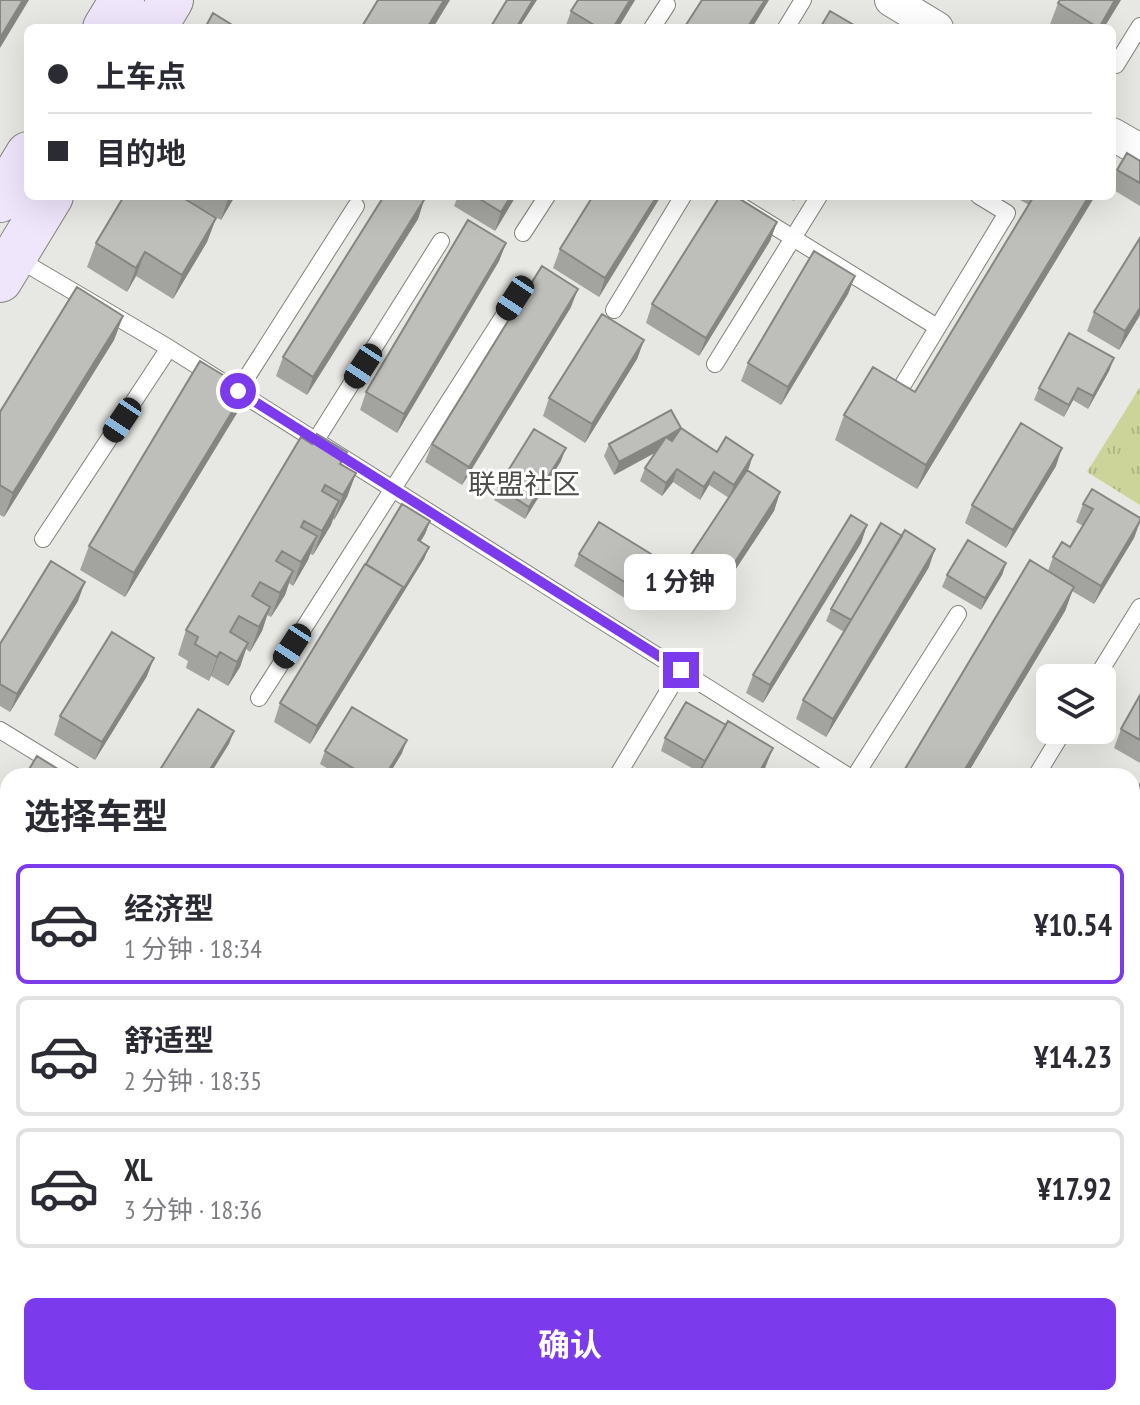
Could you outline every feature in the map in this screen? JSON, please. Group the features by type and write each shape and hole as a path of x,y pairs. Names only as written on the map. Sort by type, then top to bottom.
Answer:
{"main road":[{"path":"107,24 122,0"},
{"path":"156,24 171,0"},
{"path":"0,200 24,161"},
{"path":"7,269 49,200"}],"street":[{"path":"891,0 930,24"},
{"path":"1116,136 1140,150"}],"lane":[{"path":"788,24 803,0"},
{"path":"655,24 667,5"},
{"path":"1116,65 1140,26"},
{"path":"523,233 544,200"},
{"path":"614,310 681,200"},
{"path":"731,200 937,327"},
{"path":"715,364 816,200"},
{"path":"896,396 1007,213 986,200"},
{"path":"238,391 356,206"},
{"path":"316,440 441,241"},
{"path":"7,269 30,266 169,348 835,768"},
{"path":"259,698 515,298"},
{"path":"43,539 169,348"},
{"path":"1105,664 1140,607"},
{"path":"860,768 958,614"},
{"path":"622,768 681,670"},
{"path":"0,730 62,768"},
{"path":"1041,768 1055,744"}],"green space":[{"path":"1140,387 1140,505 1087,472"}],"building":[{"path":"0,0 23,0 0,38"},
{"path":"378,0 444,0 429,24 363,24"},
{"path":"507,0 533,0 518,24 492,24"},
{"path":"578,0 630,0 615,24 592,24 571,11"},
{"path":"702,0 765,0 750,24 687,24"},
{"path":"1060,0 1115,0 1101,24 1092,24 1058,3"},
{"path":"830,11 852,24 822,24"},
{"path":"213,13 231,24 207,24"},
{"path":"1127,153 1140,161 1140,183 1117,170"},
{"path":"122,200 187,200 216,218 182,275 145,252 136,268 96,243"},
{"path":"381,200 424,200 313,377 283,357"},
{"path":"482,200 508,200 501,212"},
{"path":"591,200 654,200 605,278 560,249"},
{"path":"717,200 741,200 777,222 706,338 652,304"},
{"path":"1032,200 1087,200 926,465 844,415 873,367 915,392"},
{"path":"468,220 506,243 404,414 366,392"},
{"path":"1140,238 1140,308 1125,331 1094,312"},
{"path":"814,251 855,276 788,387 748,363"},
{"path":"542,266 578,289 469,467 432,444"},
{"path":"77,287 123,316 13,493 0,485 0,412"},
{"path":"602,314 644,340 592,424 549,398"},
{"path":"1069,333 1114,358 1093,396 1078,388 1069,405 1039,388"},
{"path":"200,361 246,389 134,573 89,546"},
{"path":"671,410 681,428 619,462 609,444"},
{"path":"1021,423 1062,448 1013,530 972,505"},
{"path":"681,428 717,452 726,437 753,455 734,485 714,472 704,487 677,469 666,483 645,468 666,437 672,441"},
{"path":"534,429 566,448 529,507 498,487"},
{"path":"317,434 347,452 340,464 356,473 343,495 325,485 322,491 339,501 322,531 304,521 301,527 317,536 301,562 282,551 276,561 293,571 280,593 260,582 252,596 270,607 259,627 239,616 230,632 248,643 237,662 220,652 217,657 195,644 198,637 186,630 301,437 312,444"},
{"path":"747,470 780,492 719,587 685,564"},
{"path":"1092,489 1140,518 1101,586 1053,557 1062,542 1070,547 1093,509 1083,504"},
{"path":"402,504 430,521 418,540 429,547 401,593 403,587 366,564"},
{"path":"851,515 867,525 770,685 753,675"},
{"path":"599,522 656,557 636,589 579,554"},
{"path":"881,523 902,536 851,620 831,609"},
{"path":"905,530 935,549 833,719 803,700"},
{"path":"968,540 1006,563 985,598 947,575"},
{"path":"1030,560 1074,587 966,768 906,768"},
{"path":"51,561 85,582 17,694 0,684 0,644"},
{"path":"365,564 403,587 317,726 280,703"},
{"path":"112,632 154,658 102,742 60,716"},
{"path":"1140,695 1140,740 1121,729"},
{"path":"686,702 726,725 705,761 665,738"},
{"path":"352,707 407,740 390,768 353,768 325,751"},
{"path":"198,709 234,731 211,768 161,768"},
{"path":"728,721 773,748 762,768 702,768"},
{"path":"37,756 56,768 30,768"}],"district":[{"name":"联盟社区","path":"524,483"}],"route":[{"path":"238,391 681,670"}]}
